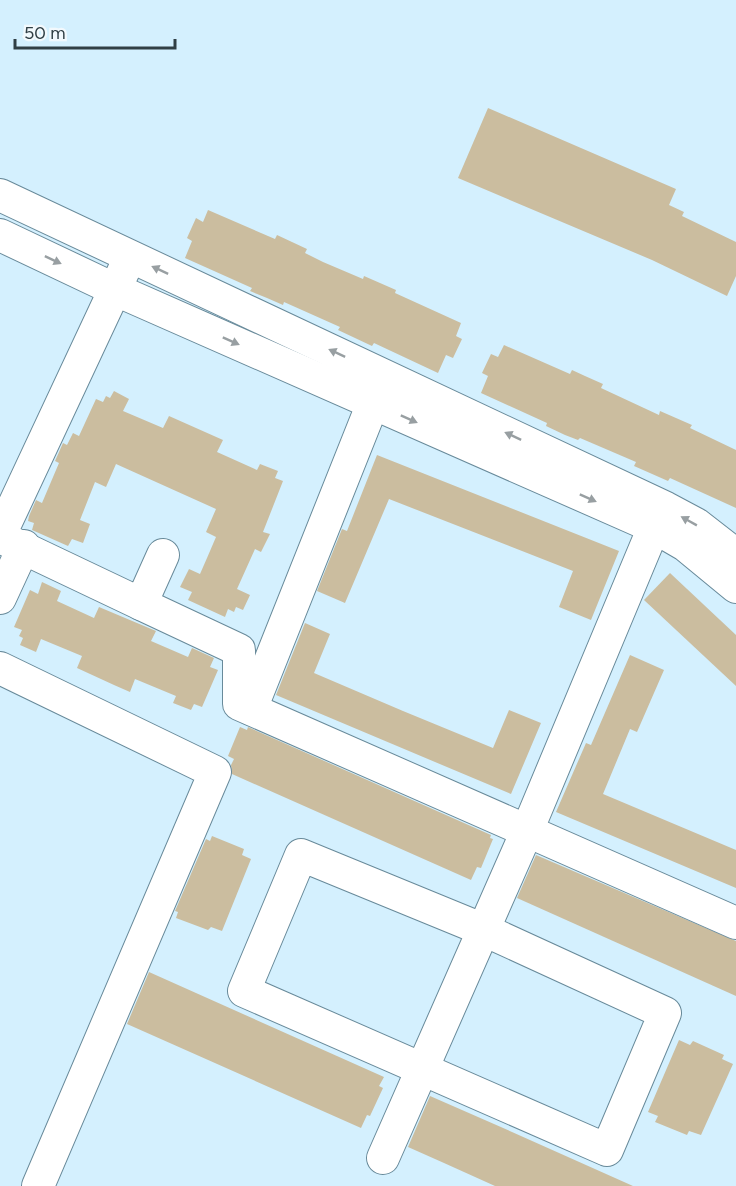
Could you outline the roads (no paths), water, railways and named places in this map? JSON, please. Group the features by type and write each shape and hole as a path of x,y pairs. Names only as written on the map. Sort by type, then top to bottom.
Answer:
{"street":[{"path":"0,195 666,508 696,525 736,555"},
{"path":"0,235 116,290 654,527 685,545 736,587"},
{"path":"0,598 6,538 131,256"},
{"path":"251,709 373,403"},
{"path":"383,1158 527,831 654,527"},
{"path":"6,538 238,650 239,704 736,923"},
{"path":"141,604 163,555"},
{"path":"0,669 215,772 38,1186"},
{"path":"301,855 483,930 665,1013 607,1150 423,1068 244,991 301,855"}]}
